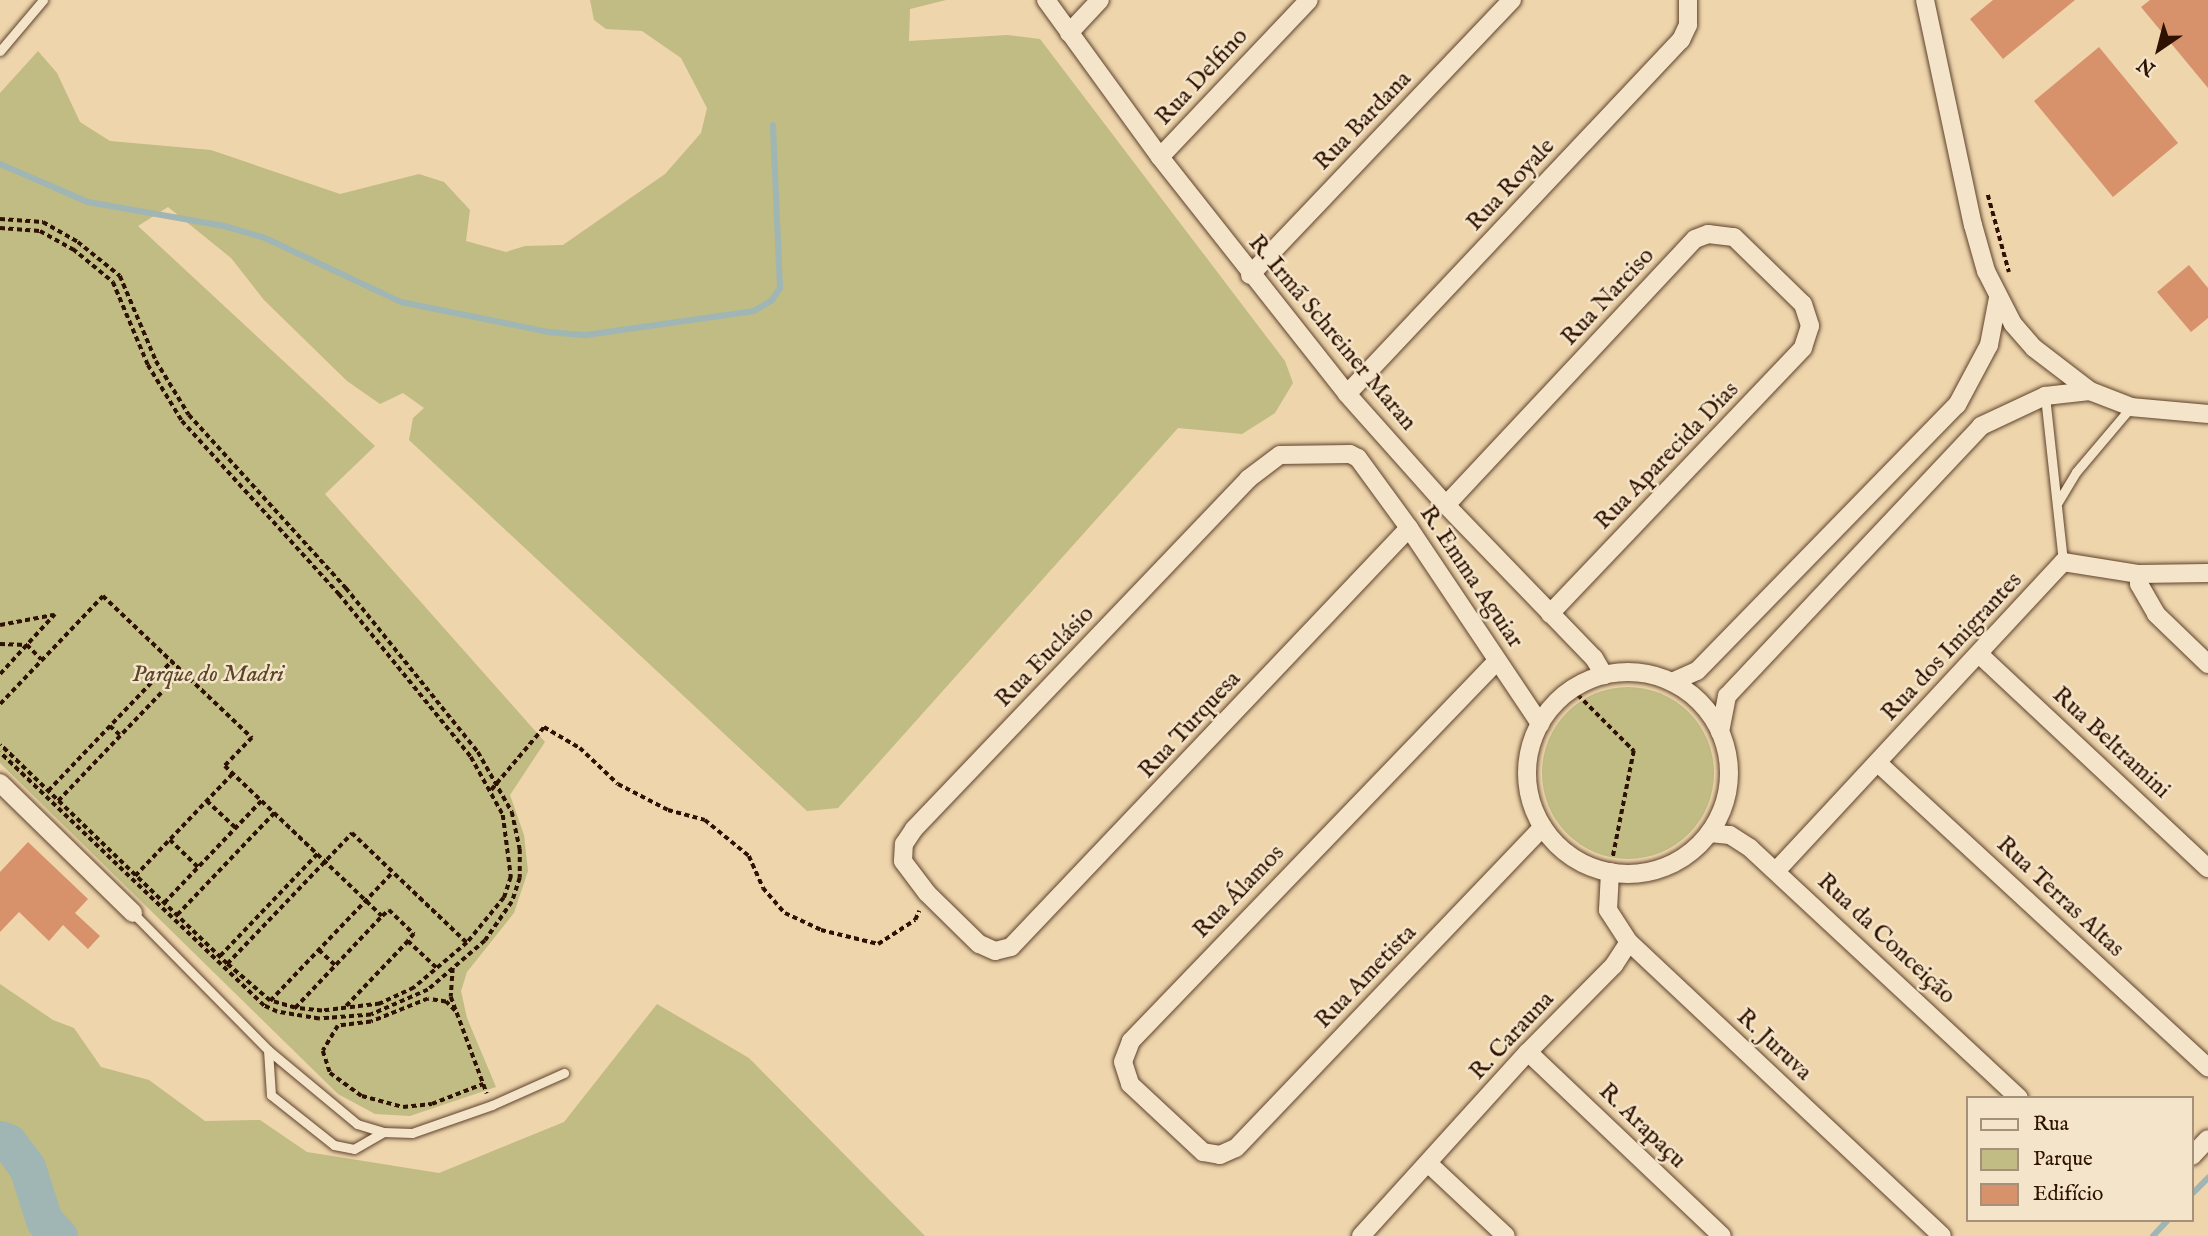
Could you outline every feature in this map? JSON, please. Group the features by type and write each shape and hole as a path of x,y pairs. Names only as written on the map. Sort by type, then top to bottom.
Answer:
{"street":[{"name":"R. Irmã Schreiner Maran","path":"1046,0 1250,275 1347,394 1446,505 1594,657 1604,676"},
{"path":"1069,33 1100,0"},
{"name":"Rua Delfino","path":"1160,157 1308,0"},
{"name":"Rua Bardana","path":"1250,275 1511,0"},
{"name":"Rua Royale","path":"1347,394 1681,40 1688,25 1688,0"},
{"path":"1927,1 1973,225 1998,298 2034,348 2090,391 2131,407 2208,414"},
{"name":"Rua Narciso","path":"1446,505 1695,239 1708,234 1734,237 1803,304 1810,326"},
{"path":"1672,682 1697,671 1957,405 1989,345 1998,298"},
{"name":"Rua Aparecida Dias","path":"1550,614 1803,348 1810,326"},
{"path":"1720,732 1700,703 1672,682 1638,673 1604,676 1572,689 1540,724 1531,744 1527,778 1543,827 1565,852 1610,873 1666,867 1697,847 1710,833 1729,784 1720,732 1727,696 1980,426 2045,396 2090,391"},
{"name":"Rua Euclásio","path":"1003,951 979,944 927,893 903,861 904,844 914,829 1248,478 1280,455 1350,454 1358,458"},
{"name":"R. Emma Aguiar","path":"1358,458 1409,528 1540,724"},
{"name":"Rua Turquesa","path":"1003,951 1018,942 1409,528"},
{"path":"2063,562 2139,573 2208,573"},
{"name":"Rua dos Imigrantes","path":"1776,871 1980,655 2063,562"},
{"path":"2139,573 2138,584 2156,614 2208,664"},
{"name":"Rua Beltramini","path":"1980,655 2208,868"},
{"name":"Rua Álamos","path":"1220,1154 1203,1152 1130,1084 1124,1062 1131,1041 1497,661"},
{"name":"Rua Terras Altas","path":"1878,762 2208,1068"},
{"path":"3,791 133,913"},
{"name":"Rua Ametista","path":"1220,1154 1236,1148 1543,827"},
{"name":"Rua da Conceição","path":"1710,833 1730,835 1776,871 2017,1096"},
{"name":"R. Juruva","path":"1610,873 1608,910 1629,942 1942,1236"},
{"name":"R. Carauna","path":"1361,1236 1528,1052 1614,965 1629,942"},
{"name":"R. Arapaçu","path":"1528,1052 1722,1236"},
{"path":"1429,1164 1506,1236"}],"lane":[{"path":"0,51 43,0"},
{"path":"2045,396 2063,562"},
{"path":"2058,502 2076,471 2131,407"},
{"path":"133,913 268,1050 337,1112 383,1132 412,1133 492,1105 564,1073"},
{"path":"268,1050 271,1094 334,1145 354,1149 383,1132"}],"path":[{"path":"1984,183 2014,281"},
{"path":"0,219 43,222 78,242 120,276 156,361 189,415 346,588 499,783 520,849 520,878 512,901 485,941 428,990 371,1016 319,1020 264,1006 0,753"},
{"path":"0,228 40,231 73,249 113,282 148,365 182,421 339,594 471,757 503,815 511,877 504,898 467,943 439,970 380,1004 345,1008 295,1008 270,1001 227,964 0,745"},
{"path":"0,704 103,596 252,737 225,766 382,916"},
{"path":"0,625 55,614 0,674"},
{"path":"0,645 27,645 42,660"},
{"path":"48,791 172,662"},
{"path":"58,801 182,671"},
{"path":"1572,689 1634,751 1610,873"},
{"path":"110,726 120,735"},
{"path":"491,790 544,727 580,748 618,784 668,810 705,820 750,856 763,888 785,913 821,929 878,944 915,920 927,893"},
{"path":"135,876 232,774"},
{"path":"207,801 236,828"},
{"path":"164,903 261,801"},
{"path":"177,915 274,813"},
{"path":"227,964 352,833 467,943"},
{"path":"170,840 198,867"},
{"path":"220,956 317,854"},
{"path":"270,1001 393,872"},
{"path":"271,902 279,909"},
{"path":"295,1008 389,910 414,934 345,1008"},
{"path":"408,941 439,970"},
{"path":"319,950 336,966"},
{"path":"453,968 451,997 492,1105"},
{"path":"455,1011 446,1002 428,999 371,1022 338,1026 323,1051 330,1073 362,1096 403,1107 432,1104 483,1084"}],"green space":[{"name":"Parque do Madri","path":"590,0 946,0 910,9 909,41 1007,35 1040,39 1285,361 1293,383 1275,413 1242,434 1178,428 838,808 807,811 409,440 413,418 424,408 403,393 380,404 347,381 264,300 231,258 168,207 138,226 375,446 325,494 545,742 510,795 524,835 528,871 514,913 467,972 461,991 467,1018 496,1087 410,1116 375,1114 338,1094 0,763 0,93 38,51 57,73 80,122 110,141 211,150 340,194 419,174 444,182 470,210 466,241 506,252 525,246 563,245 665,174 701,133 707,108 681,58 642,31 606,29 594,20"},
{"path":"1628,687 1661,694 1689,712 1707,740 1714,773 1707,806 1689,834 1661,852 1628,859 1595,852 1567,834 1549,806 1542,773 1549,740 1567,712 1595,694"},
{"path":"0,984 53,1020 74,1028 101,1067 149,1080 205,1121 260,1120 307,1152 439,1173 564,1122 657,1004 749,1058 925,1236 0,1236"}],"building":[{"path":"1993,0 2075,0 2003,59 1970,19"},
{"path":"2150,0 2208,0 2208,88 2141,7"},
{"path":"2099,47 2178,143 2113,197 2034,101"},
{"path":"2189,265 2208,288 2208,318 2191,332 2157,292"},
{"path":"28,842 88,899 75,913 100,936 88,949 63,925 49,941 19,912 0,932 0,872"}],"waterway":[{"path":"0,164 88,202 224,226 265,238 401,302 549,332 586,335 754,311 772,300 780,288 773,125"},
{"path":"0,1139 8,1142 27,1167 44,1220 59,1236"},
{"path":"2194,1192 2208,1178"},
{"path":"2153,1236 2166,1222"}]}
